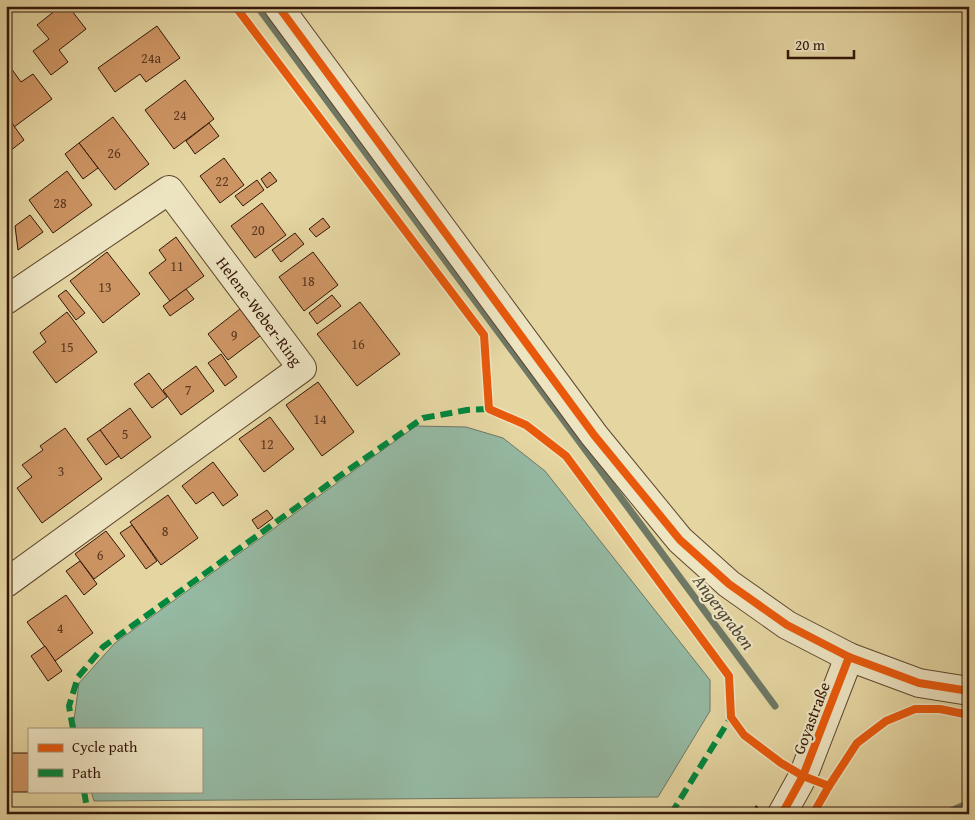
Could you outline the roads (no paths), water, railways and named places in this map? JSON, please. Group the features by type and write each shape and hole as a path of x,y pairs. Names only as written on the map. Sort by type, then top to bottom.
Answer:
{"street":[{"path":"278,6 594,435 680,540 729,584 787,625 849,657 919,683 969,691"},
{"name":"Helene-Weber-Ring","path":"6,300 169,190 302,368 6,582"},
{"name":"Goyastraße","path":"782,814 803,776 849,657"}],"waterway":[{"name":"Angergraben","path":"257,6 775,706"},
{"name":"Angergraben","path":"944,814 969,803"}]}
